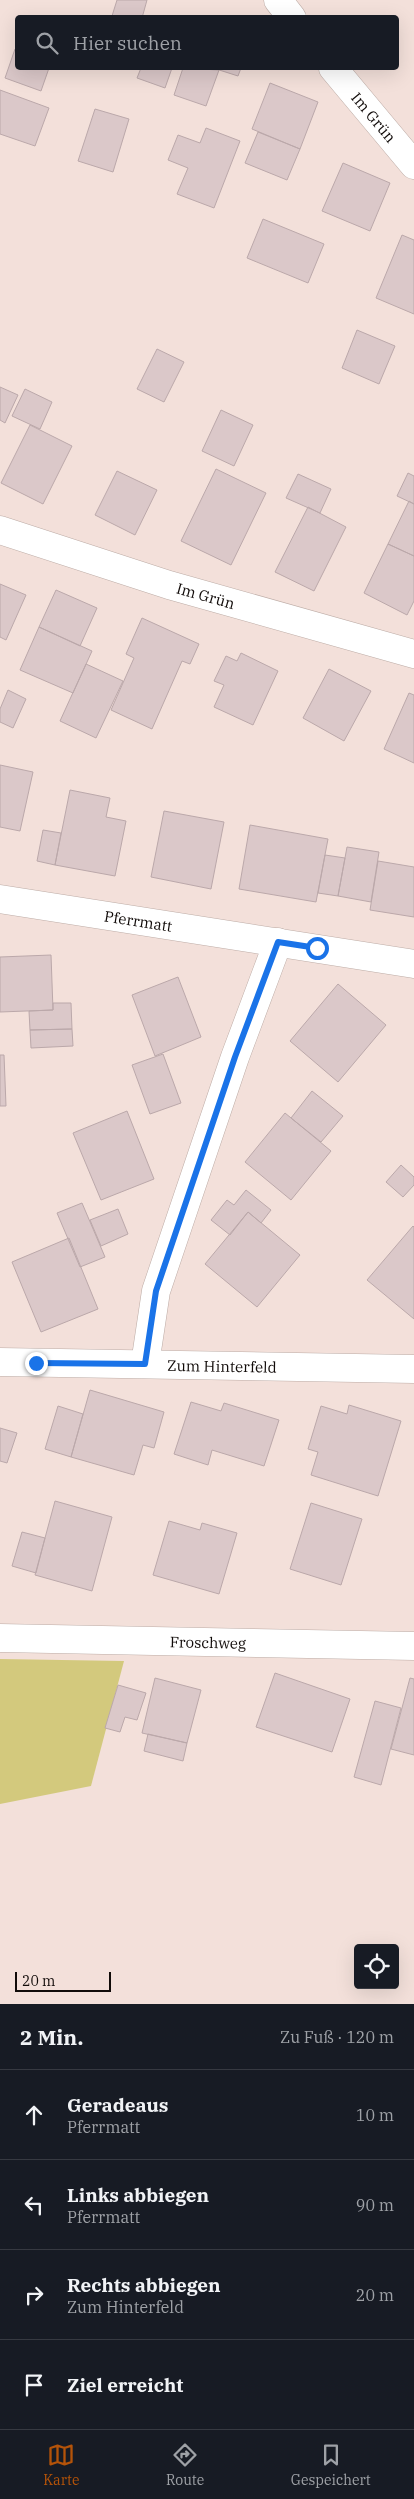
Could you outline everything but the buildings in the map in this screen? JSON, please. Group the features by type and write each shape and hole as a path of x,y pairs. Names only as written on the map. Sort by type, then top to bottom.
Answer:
{"street":[{"path":"278,0 290,15"},
{"name":"Im Grün","path":"335,70 414,165"},
{"name":"Im Grün","path":"0,530 169,585 414,654"},
{"name":"Pferrmatt","path":"0,899 414,964"},
{"path":"145,1364 156,1291 235,1057 278,942"},
{"name":"Zum Hinterfeld","path":"0,1362 414,1369"},
{"name":"Froschweg","path":"0,1638 414,1646"}],"shaded area":[{"path":"0,1659 124,1661 91,1786 0,1804"}],"route":[{"path":"36,1363 145,1364 156,1291 235,1057 278,942 317,948"}]}
